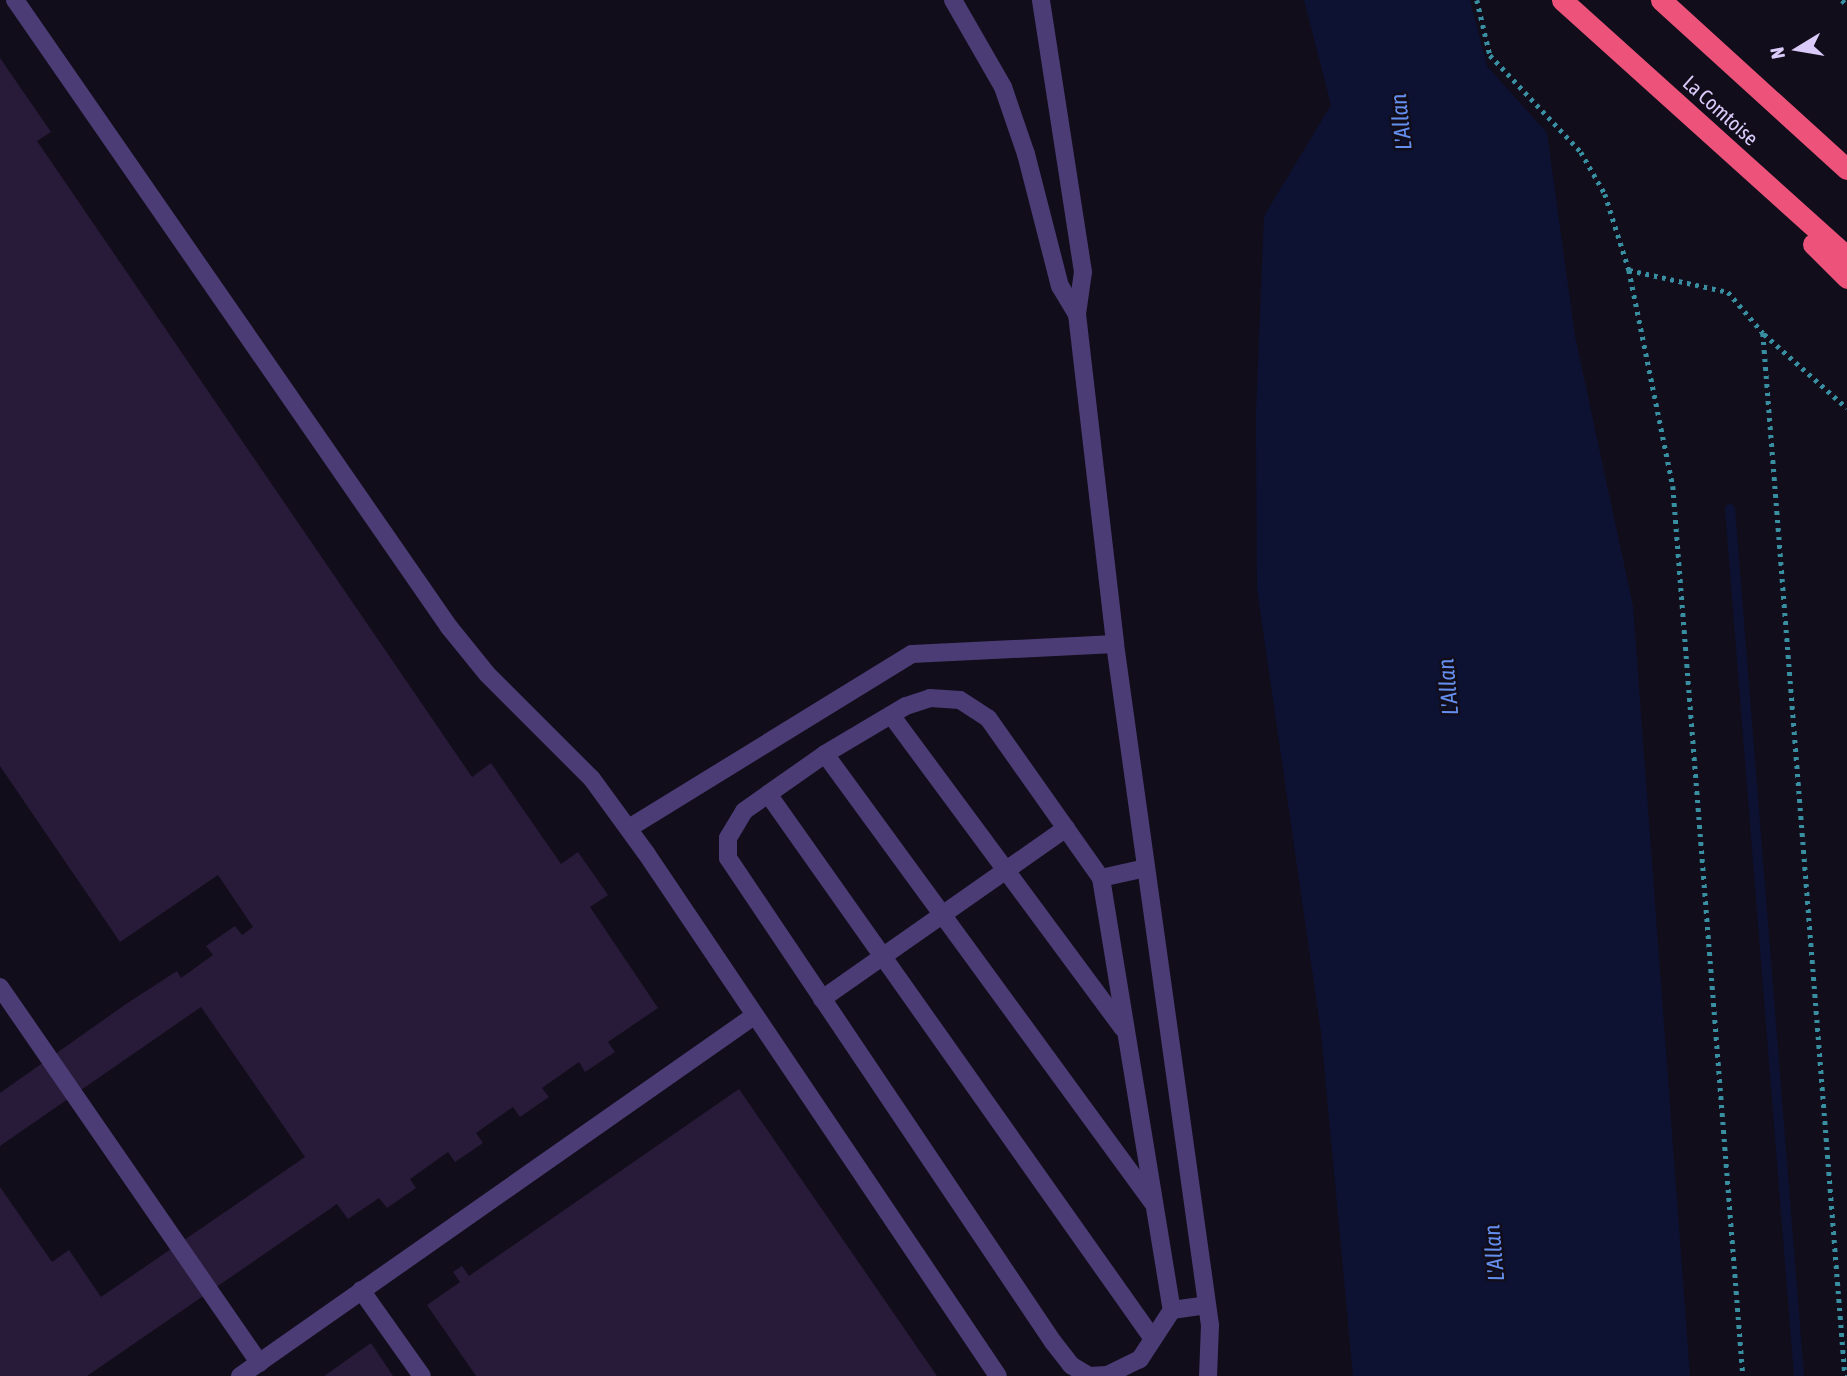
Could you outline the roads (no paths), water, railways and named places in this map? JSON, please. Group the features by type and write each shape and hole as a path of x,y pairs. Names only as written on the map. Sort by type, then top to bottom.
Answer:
{"highway":[{"name":"La Comtoise","path":"1562,0 1847,257"},
{"name":"La Comtoise","path":"1661,0 1847,169"},
{"path":"1636,66 1847,278"}],"lane":[{"path":"15,0 449,626 487,674 592,779 629,828 998,1376"},
{"path":"953,0 1003,87 1026,154 1060,286 1077,314"},
{"path":"1041,0 1083,272 1077,314 1115,644 1218,1376"},
{"path":"629,828 912,654 1115,644"},
{"path":"930,698 974,706 1101,878 1172,1310 1140,1359 1107,1375 1090,1376 1072,1365 728,858 728,838 744,811 825,754 891,715 930,698"},
{"path":"891,715 1004,871 1125,1030"},
{"path":"825,754 1154,1206"},
{"path":"768,794 1153,1339"},
{"path":"822,999 1066,828"},
{"path":"1101,878 1146,868"},
{"path":"0,987 259,1363"},
{"path":"240,1376 754,1016"},
{"path":"361,1290 422,1376"},
{"path":"1172,1310 1207,1305"},
{"path":"1208,1376 1210,1325"}],"water":[{"name":"L'Allan","path":"1304,0 1470,0 1487,66 1547,133 1575,336 1633,606 1690,1376 1353,1376 1321,1032 1257,589 1256,413 1264,216 1331,105"}],"waterway":[{"path":"1730,509 1799,1376"}]}
